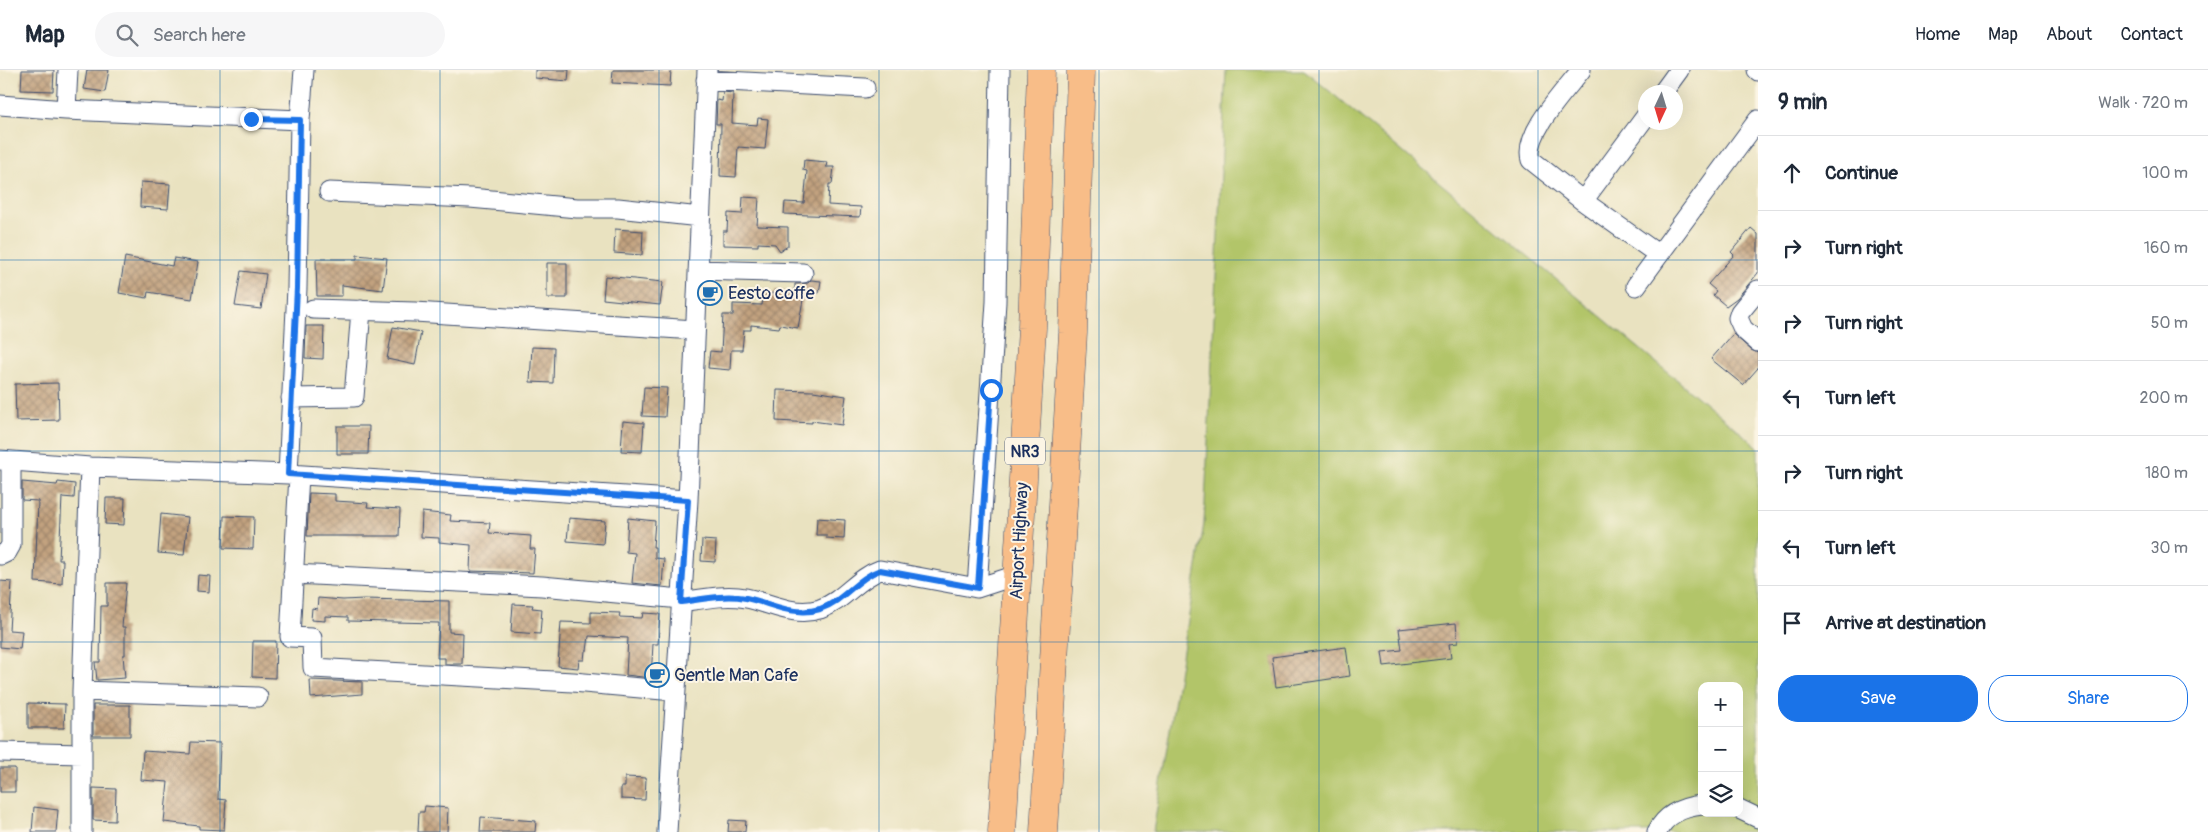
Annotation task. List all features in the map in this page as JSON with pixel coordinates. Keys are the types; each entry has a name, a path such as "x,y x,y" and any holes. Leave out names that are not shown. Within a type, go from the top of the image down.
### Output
{"highway":[{"name":"Airport Highway","path":"1002,832 1032,328 1041,70"},
{"name":"NR3","path":"1044,832 1074,333 1081,70"}],"street":[{"path":"66,110 68,70"},
{"path":"304,70 300,120 297,288 292,398 294,475 290,637 312,638 313,668 573,682 674,691"},
{"path":"978,588 996,302 1000,70"},
{"path":"1581,70 1535,133 1529,146 1529,154 1536,165 1659,255"},
{"path":"1667,85 1679,70"},
{"path":"667,832 674,691 688,500 706,75 865,88"},
{"path":"0,105 66,110 300,120"},
{"path":"1636,286 1758,120"},
{"path":"1583,201 1638,127"},
{"path":"329,192 470,198 577,208 618,208 700,217"},
{"path":"698,270 803,273"},
{"path":"1758,290 1740,312 1738,318 1743,329 1758,342"},
{"path":"313,309 415,312 695,330"},
{"path":"292,398 354,397 361,310"},
{"path":"1,555 7,552 11,545 6,461 90,467 294,475 688,500"},
{"path":"82,832 82,691 90,467"},
{"path":"293,574 542,586 681,600 732,596 746,598 785,610 803,611 819,609 840,600 869,574 880,570 978,588 1017,575"},
{"path":"82,691 258,697"},
{"path":"0,752 82,754"},
{"path":"1657,832 1664,820 1672,813 1698,806"},
{"path":"1743,811 1758,818"}],"green space":[{"path":"1226,70 1304,70 1758,447 1758,832 1153,832 1204,524"}],"building":[{"path":"22,70 54,70 53,91 21,90"},
{"path":"87,70 109,70 105,92 84,89"},
{"path":"535,70 569,70 568,81 535,78"},
{"path":"613,70 671,70 670,86 612,83"},
{"path":"723,92 733,93 732,123 757,125 758,118 768,119 765,149 738,147 736,177 720,176 721,124 716,124 717,100 722,101"},
{"path":"804,160 827,162 826,167 834,167 832,184 829,184 828,205 861,207 860,217 784,214 785,202 804,203 807,171 803,170"},
{"path":"141,182 170,184 168,209 140,207"},
{"path":"743,197 759,198 757,226 788,227 788,246 780,251 775,244 758,243 758,246 723,245 723,231 727,231 728,213 742,214"},
{"path":"1751,228 1758,234 1758,273 1737,298 1726,306 1713,295 1716,291 1708,284 1734,255 1731,252"},
{"path":"615,229 643,231 642,255 614,253"},
{"path":"357,255 387,258 383,290 342,285 342,296 317,296 316,259 357,259"},
{"path":"125,257 172,266 174,258 198,262 192,299 148,292 147,298 119,293"},
{"path":"547,263 567,263 567,298 547,298"},
{"path":"241,271 266,274 261,309 235,306"},
{"path":"605,276 663,282 660,305 603,299"},
{"path":"811,280 821,281 819,293 804,294 798,328 780,325 779,328 751,325 751,330 744,330 742,350 731,350 730,370 708,368 710,351 721,352 723,315 733,315 733,304 762,305 764,292 775,294 775,290 795,293 795,284 808,283"},
{"path":"306,326 324,326 323,359 305,358"},
{"path":"393,327 421,332 415,365 387,359"},
{"path":"1733,334 1751,350 1758,353 1758,368 1743,385 1711,359"},
{"path":"532,347 554,348 553,383 530,382"},
{"path":"58,383 59,420 16,421 15,384"},
{"path":"644,387 667,388 665,417 642,416"},
{"path":"777,390 813,391 846,396 842,425 812,421 812,423 776,421"},
{"path":"623,421 644,423 642,452 621,451"},
{"path":"337,426 369,426 368,454 337,454"},
{"path":"22,482 57,485 58,482 75,484 74,498 62,497 59,560 63,560 62,584 35,582 38,501 22,500"},
{"path":"309,493 335,494 335,501 368,503 367,507 400,509 399,536 307,536"},
{"path":"106,498 125,498 124,525 105,524"},
{"path":"422,512 451,515 450,521 490,523 489,533 531,536 530,549 535,549 533,573 470,571 471,545 439,542 439,538 421,537"},
{"path":"161,514 188,517 184,555 158,553"},
{"path":"224,516 254,517 253,549 223,548"},
{"path":"569,518 605,521 603,544 567,541"},
{"path":"628,518 655,521 653,547 655,547 655,558 664,559 662,586 632,583 635,553 626,552"},
{"path":"817,518 845,520 844,539 826,538 826,535 816,535"},
{"path":"702,540 716,541 715,562 701,561"},
{"path":"198,575 210,576 209,592 197,591"},
{"path":"0,581 12,582 9,630 22,631 20,649 0,647"},
{"path":"107,583 126,583 122,627 125,627 125,655 123,655 125,678 97,680 95,662 100,662 101,606 107,606"},
{"path":"318,598 449,601 449,632 463,633 462,664 445,664 445,658 437,658 439,623 348,621 348,617 325,616 325,621 311,620 312,608 317,609"},
{"path":"513,604 533,605 532,608 542,609 540,634 511,632"},
{"path":"591,612 620,613 619,617 642,618 643,613 660,614 658,644 653,644 651,678 626,675 628,638 589,636 584,660 579,660 578,668 558,666 561,622 591,623"},
{"path":"1456,623 1458,643 1449,644 1451,658 1384,666 1382,652 1402,650 1399,629"},
{"path":"253,641 276,641 275,678 252,677"},
{"path":"1346,647 1350,676 1276,687 1272,657"},
{"path":"310,680 362,682 362,694 311,698"},
{"path":"28,703 65,704 64,728 28,728"},
{"path":"93,705 130,705 130,736 93,736"},
{"path":"191,742 220,743 218,799 226,800 224,830 199,829 199,826 164,822 168,782 141,780 143,751 190,754"},
{"path":"0,768 15,768 15,792 0,792"},
{"path":"625,777 646,778 645,800 621,799 621,787 625,787"},
{"path":"93,788 116,789 115,821 93,820"},
{"path":"425,806 448,808 447,832 418,832 419,812 424,812"},
{"path":"34,807 58,810 56,832 32,832"},
{"path":"481,817 536,821 535,832 480,832"},
{"path":"729,820 746,821 745,832 728,832"}],"place":[{"name":"Eesto coffe","path":"710,293"},
{"name":"Gentle Man Cafe","path":"657,675"}],"route":[{"path":"251,119 300,120 297,288 288,474 688,500 681,602 732,596 746,598 785,610 803,611 819,609 840,600 869,574 880,570 890,570 978,588 991,390"}]}
